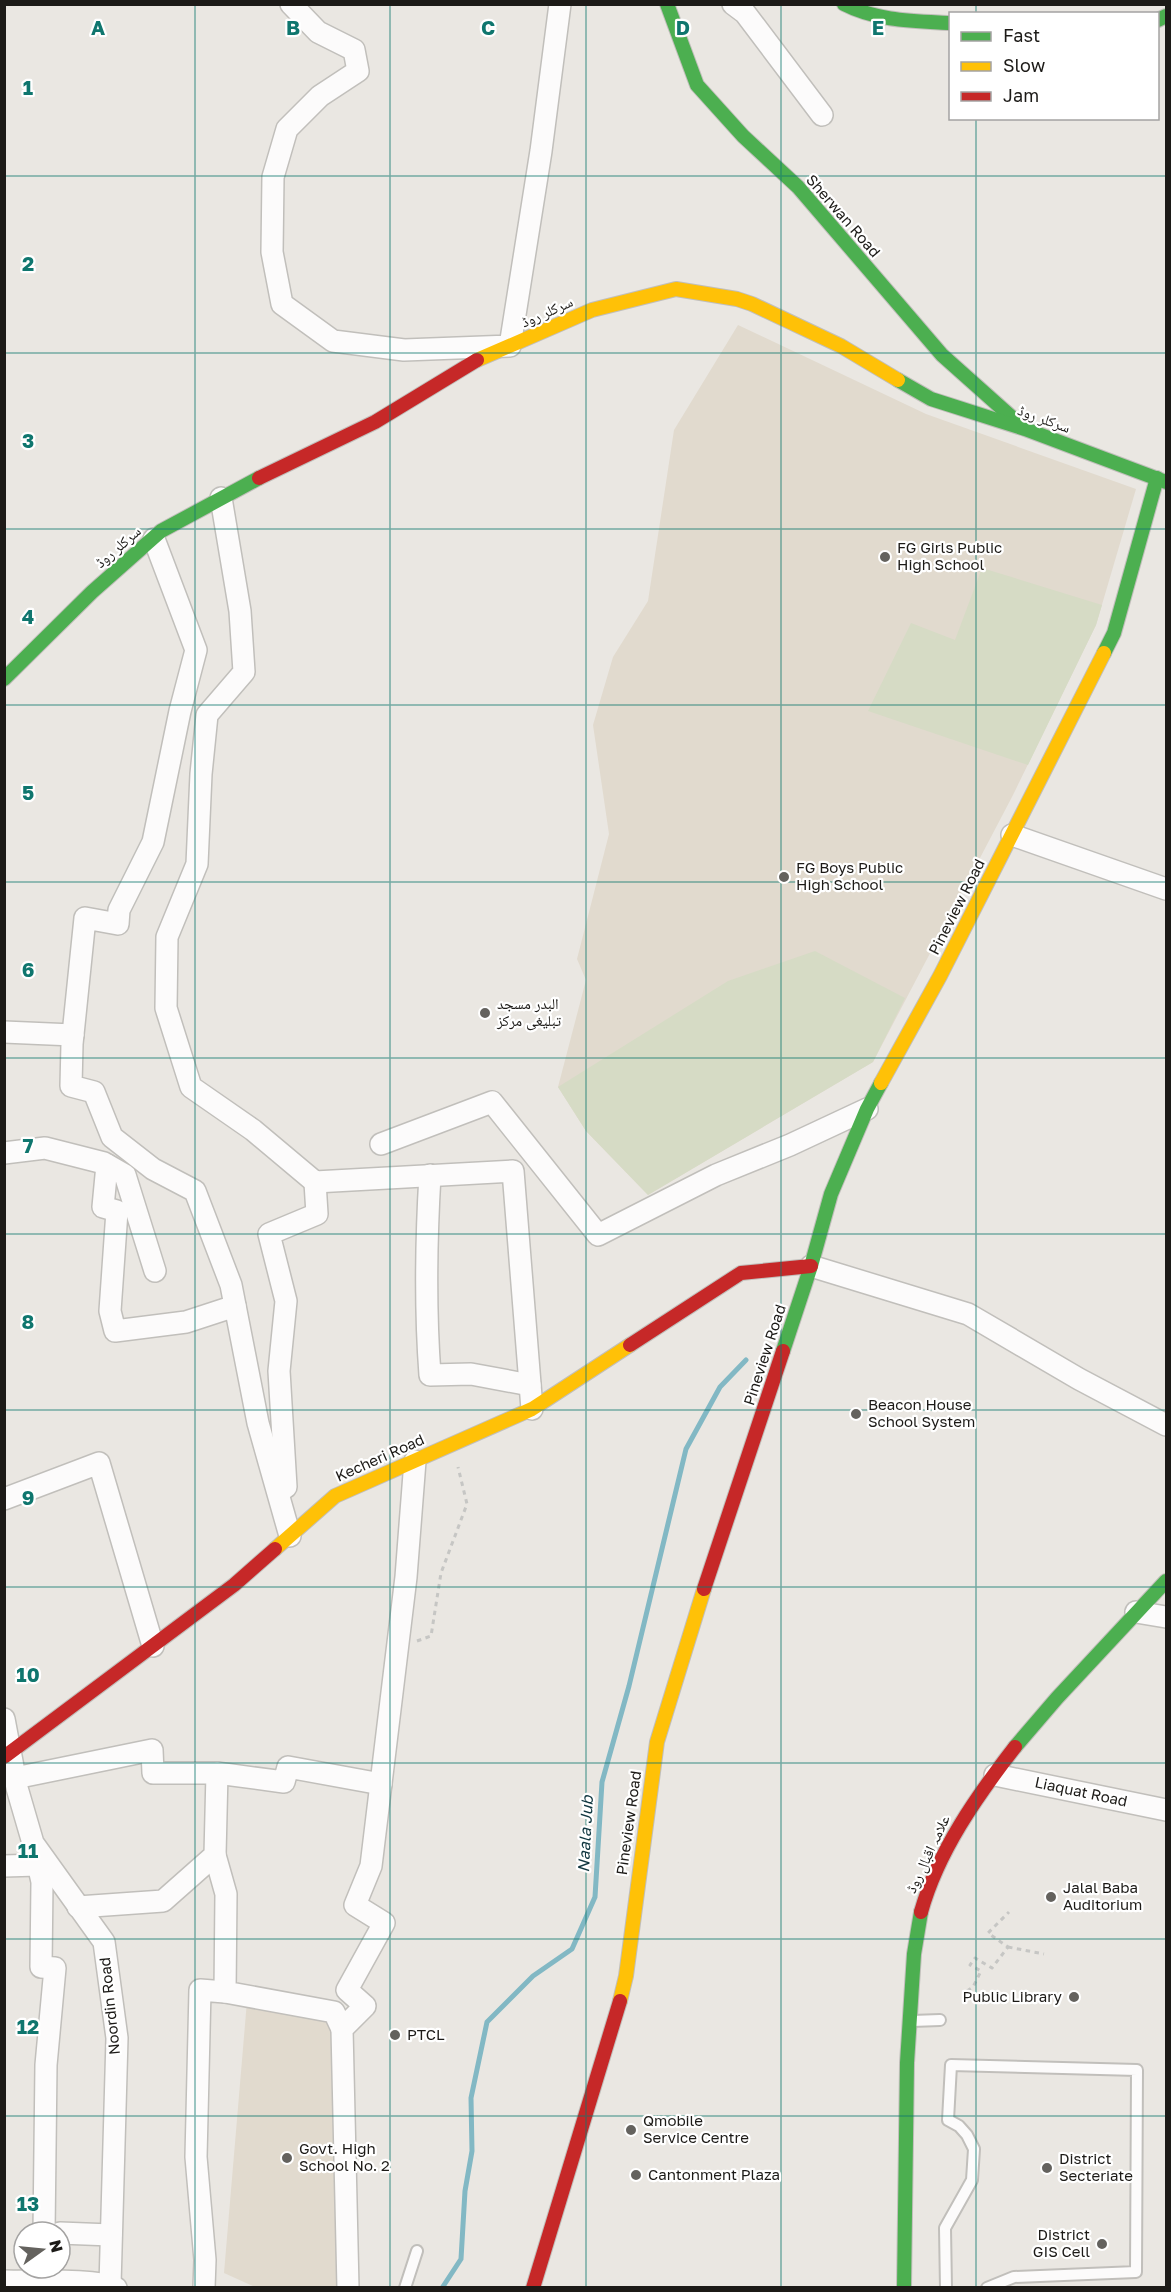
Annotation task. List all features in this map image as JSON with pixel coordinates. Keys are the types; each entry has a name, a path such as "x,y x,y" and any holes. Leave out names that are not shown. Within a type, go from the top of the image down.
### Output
{"street":[{"path":"291,4 318,32 354,50 358,71 320,96 287,129 273,177 272,252 282,303 333,340 404,350 510,346 541,151 560,4"},
{"name":"Sherwan Road","path":"667,4 697,85 744,136 798,187 942,355 1025,429"},
{"path":"733,4 745,13 822,116"},
{"path":"844,4 859,13 891,19 949,23"},
{"name":"سرکلر روڈ","path":"4,679 92,592 162,531 221,498 375,422 476,362 592,310 676,289 737,299 752,304 841,346 931,399 1025,429 1162,480"},
{"name":"Pineview Road","path":"533,2288 626,1976 657,1742 696,1613 811,1266 831,1194 867,1109 940,976 1114,633 1162,480"},
{"path":"221,498 240,611 244,672 207,715 201,774 197,864 167,937 166,1008 191,1087 253,1130 315,1182 513,1171 532,1409"},
{"path":"153,539 196,650 180,711 153,842 119,910 118,924 85,918 73,1035 71,1086 94,1092 112,1137 153,1169 195,1191 231,1286 258,1423 290,1536"},
{"path":"1012,835 1167,889"},
{"path":"4,1032 73,1035"},
{"path":"381,1144 492,1102 598,1235 716,1175 867,1109"},
{"path":"4,1153 45,1148 107,1165 125,1175 155,1271"},
{"path":"107,1165 103,1207 117,1211 110,1311 115,1331 186,1322 235,1306"},
{"path":"430,1175 426,1246 426,1329 430,1375 471,1374 530,1385"},
{"path":"290,1536 279,1371 286,1301 269,1234 317,1214 315,1182"},
{"path":"811,1266 968,1314 1079,1379 1167,1425"},
{"name":"Kecheri Road","path":"7,1754 234,1585 335,1496 532,1409 741,1273 811,1266"},
{"path":"342,2029 366,2006 347,1989 384,1923 355,1905 370,1866 406,1577 415,1461"},
{"path":"4,1499 99,1463 153,1646"},
{"name":"علامہ اقبال روڈ","path":"904,2288 909,2021 917,1932 924,1900 936,1869 964,1814 1032,1726 1167,1581"},
{"path":"1136,1612 1167,1617"},
{"name":"Noordin Road","path":"4,1719 7,1754 33,1843 104,1942 117,2038 111,2235 113,2286"},
{"path":"15,1778 152,1750 153,1773 217,1773 284,1782 288,1767 381,1784"},
{"path":"217,1773 215,1855 226,1893 225,1992"},
{"name":"Liaquat Road","path":"995,1775 1167,1810"},
{"path":"33,1843 42,1882 41,1967 55,1968 46,2065 44,2220"},
{"path":"78,1907 163,1901 215,1855"},
{"path":"4,1866 38,1865"},
{"path":"204,2288 205,2260 196,2157 200,1990 225,1992 334,2012 342,2029 348,2288"},
{"path":"72,2233 111,2235"},
{"path":"4,2281 113,2286"}],"lane":[{"path":"909,2021 940,2020"},
{"path":"946,2288 945,2228 972,2180 975,2149 959,2126 948,2120 951,2065 1137,2070 1136,2272 1014,2277 987,2288"},
{"path":"405,2288 417,2251"}],"path":[{"path":"397,1649 431,1636 441,1573 467,1504 452,1444"},
{"path":"1009,1912 988,1932 1008,1947 1044,1954"},
{"path":"967,1991 974,1987 981,1971 970,1965 975,1958 992,1968 1008,1947"}],"shaded area":[{"path":"738,325 926,414 1136,489 1096,625 1013,795 873,1062 648,1195 586,1131 558,1087 586,980 577,959 609,834 593,725 613,657 648,601 674,430"},
{"name":"Govt. High School No. 2","path":"247,2001 333,2016 345,2287 255,2287 224,2273"}],"green space":[{"path":"982,568 1102,605 1096,625 1028,765 868,711 911,623 955,640"},
{"path":"815,951 905,998 873,1062 648,1195 586,1131 558,1087 728,981"}],"waterway":[{"name":"Naala Jub","path":"442,2288 461,2259 465,2191 472,2151 471,2098 487,2022 533,1976 572,1949 595,1897 602,1782 629,1686 686,1449 720,1387 746,1360"}],"traffic: fast":[{"path":"667,4 697,85 743,136 798,187 942,355 1016,421"},
{"path":"844,4 882,17 949,23"},
{"path":"1159,20 1166,16"},
{"path":"898,380 931,399 1025,429 1166,482"},
{"path":"4,679 92,592 161,531 259,478"},
{"path":"1104,653 1114,633 1157,478"},
{"path":"783,1351 811,1266 831,1194 867,1109 881,1083"},
{"path":"1015,1747 1057,1698 1166,1581"},
{"path":"904,2288 907,2063 914,1954 921,1912"}],"traffic: slow":[{"path":"477,360 592,310 676,289 737,299 752,304 841,346 898,380"},
{"path":"881,1083 940,976 1104,653"},
{"path":"275,1549 335,1496 532,1409 630,1345"},
{"path":"620,2001 626,1976 657,1742 704,1589"}],"traffic: jam":[{"path":"259,478 375,422 477,360"},
{"path":"630,1345 741,1273 811,1266"},
{"path":"704,1589 783,1351"},
{"path":"4,1757 234,1585 275,1549"},
{"path":"921,1912 928,1889 948,1846 973,1805 1015,1747"},
{"path":"533,2288 620,2001"}],"place":[{"name":"FG Girls Public High School","path":"885,557"},
{"name":"FG Boys Public High School","path":"784,877"},
{"name":"البدر مسجد تبلیغی مرکز","path":"485,1013"},
{"name":"Beacon House School System","path":"856,1414"},
{"name":"Jalal Baba Auditorium","path":"1051,1897"},
{"name":"Public Library","path":"1074,1997"},
{"name":"PTCL","path":"395,2035"},
{"name":"Qmobile Service Centre","path":"631,2130"},
{"name":"Govt. High School No. 2","path":"287,2158"},
{"name":"District Secteriate","path":"1047,2168"},
{"name":"Cantonment Plaza","path":"636,2175"},
{"name":"District GIS Cell","path":"1102,2244"}]}
